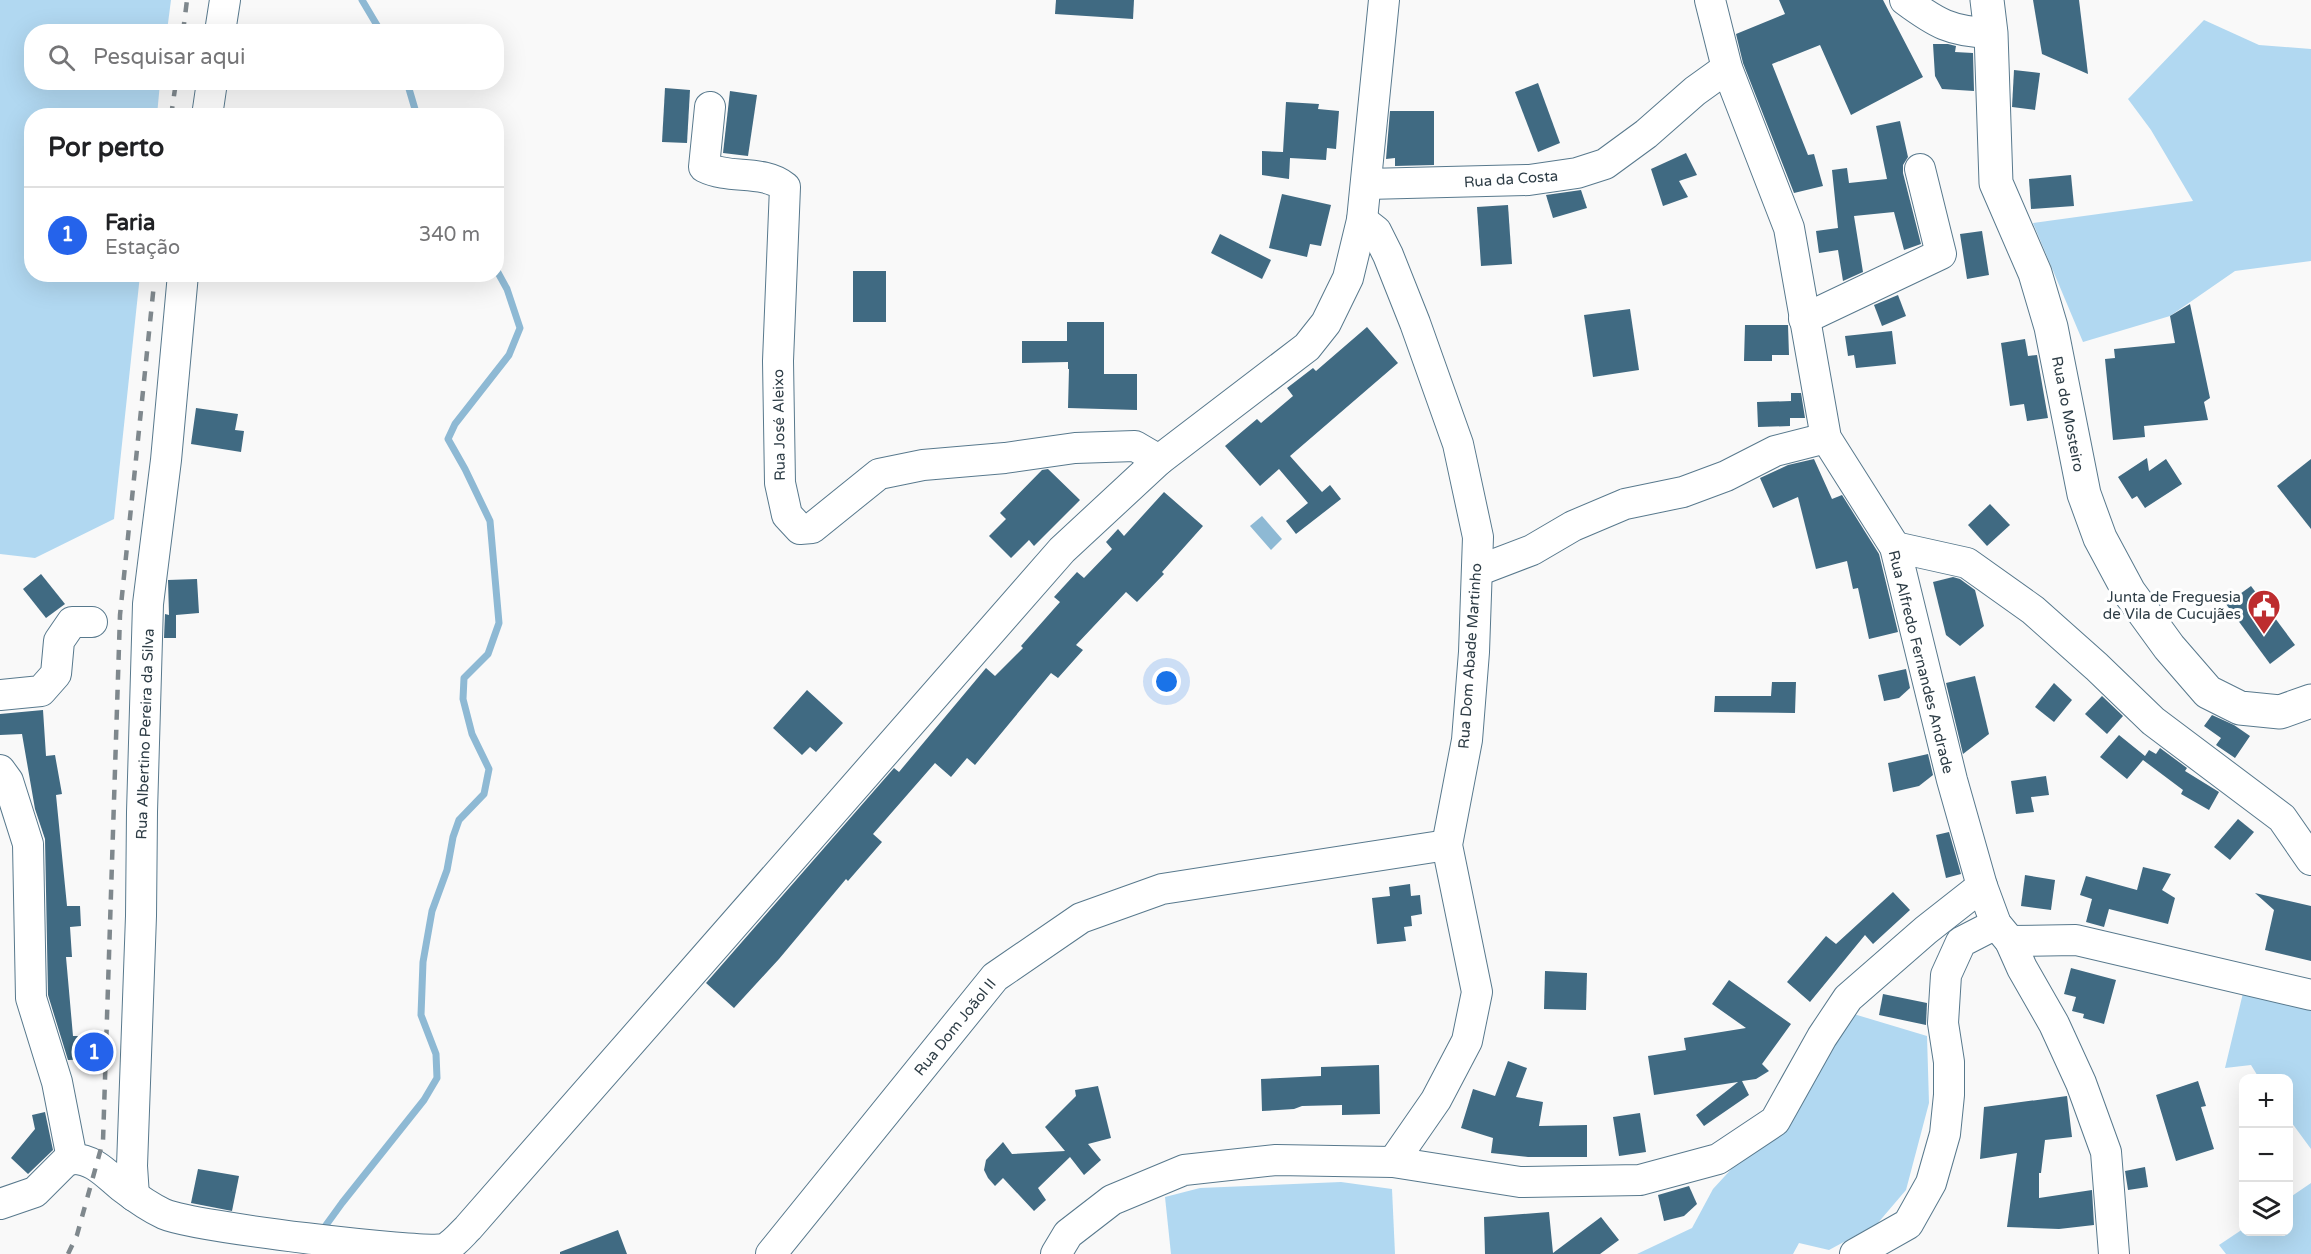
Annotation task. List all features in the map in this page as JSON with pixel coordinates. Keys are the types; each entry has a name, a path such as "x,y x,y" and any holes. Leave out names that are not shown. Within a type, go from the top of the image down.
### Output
{"main road":[{"name":"Rua do Mosteiro","path":"1987,0 1996,183 2035,273 2051,327 2084,494 2100,538 2129,592 2169,646 2208,692 2240,708 2280,712 2311,701"}],"street":[{"path":"221,24 225,0"},
{"path":"0,1204 35,1192 72,1159 80,1158 97,1167 134,1196 160,1212 187,1221 354,1246 425,1253 448,1252 1062,550 1159,460 1307,346 1326,323 1348,278 1362,220 1384,0"},
{"name":"Rua Alfredo Fernandes Andrade","path":"1710,0 1727,68 1789,228 1826,438 1839,462 1895,547 1952,780 1982,886 2003,932 2081,1083 2106,1152 2114,1254"},
{"path":"1905,0 1932,20 1965,32 1990,33"},
{"name":"Rua da Costa","path":"1367,184 1529,180 1577,173 1605,164 1727,68"},
{"path":"208,108 211,90"},
{"name":"Rua José Aleixo","path":"710,107 704,167 715,173 775,179 785,187 778,361 780,483 787,515 800,529 812,528 879,474 923,465 1005,458 1075,448 1135,446 1159,460"},
{"path":"1804,319 1941,254 1920,169"},
{"name":"Rua Dom Abade Martinho","path":"1362,220 1376,231 1415,323 1458,444 1478,537 1474,652 1467,740 1447,845 1477,992 1467,1041 1436,1100 1393,1162"},
{"name":"Rua Albertino Pereira da Silva","path":"134,1196 133,1134 141,916 148,604 166,460 182,282"},
{"path":"1477,571 1532,550 1573,526 1625,504 1683,492 1726,476 1775,451 1826,438"},
{"path":"1895,547 1967,563 2032,610 2097,667 2153,721 2282,818 2311,860"},
{"path":"0,694 41,692 56,674 59,641 72,622 92,622"},
{"path":"0,770 8,781 28,844 31,998 57,1082 72,1159"},
{"name":"Rua Dom Joãol II","path":"771,1254 995,977 1081,918 1162,889 1447,845"},
{"path":"1056,1254 1068,1234 1112,1200 1184,1170 1276,1160 1393,1162 1520,1182 1604,1181 1640,1180 1718,1159 1775,1121 1822,1037 1848,998 1926,930 1982,886"},
{"path":"1855,1254 1908,1224 1931,1183 1945,1134 1948,1095 1949,1062 1943,1023 1946,975 1960,942 2003,932 2076,940 2311,995"}],"shaded area":[{"path":"0,0 171,0 168,24 24,24 24,90 159,90 158,108 24,108 24,282 139,282 114,519 35,558 0,554"},
{"path":"2204,20 2259,45 2311,49 2311,261 2235,271 2170,316 2083,342 2033,223 2193,201 2151,130 2128,99"},
{"path":"1262,516 1282,539 1271,550 1250,526"},
{"path":"2243,993 2311,1010 2311,1149 2293,1124 2293,1074 2257,1074 2251,1065 2225,1068"},
{"path":"1847,1012 1927,1036 1929,1103 1906,1190 1877,1224 1829,1250 1799,1243 1793,1254 1637,1254 1692,1228 1713,1189 1736,1164"},
{"path":"1341,1182 1392,1189 1395,1254 1171,1254 1165,1197 1200,1188"},
{"path":"2311,1183 2311,1254 2226,1254 2219,1245 2239,1232 2239,1236 2293,1236 2293,1195"}],"building":[{"path":"1056,0 1134,0 1133,19 1055,14"},
{"path":"1779,0 1883,0 1923,77 1851,115 1820,45 1772,64 1808,155 1814,154 1823,186 1794,193 1743,63 1736,34 1785,14"},
{"path":"2033,0 2079,0 2088,74 2042,54"},
{"path":"1933,44 1948,44 1956,46 1955,52 1973,53 1974,91 1942,89 1935,76"},
{"path":"2014,70 2040,73 2035,110 2012,107"},
{"path":"1538,83 1560,143 1538,152 1515,92"},
{"path":"665,88 690,90 687,143 662,142"},
{"path":"730,91 757,95 748,156 723,153"},
{"path":"1286,102 1319,104 1318,109 1339,111 1336,149 1327,148 1326,160 1290,158 1289,179 1262,175 1262,151 1283,152"},
{"path":"1390,111 1434,111 1434,165 1395,166 1395,158 1386,159"},
{"path":"1900,121 1908,157 1903,165 1903,173 1921,244 1904,250 1894,212 1854,216 1863,272 1843,281 1838,250 1819,253 1816,231 1838,228 1832,170 1847,168 1849,183 1887,179 1876,126"},
{"path":"1686,153 1697,175 1679,181 1688,197 1663,206 1651,169"},
{"path":"2071,175 2074,206 2031,209 2029,179"},
{"path":"1581,190 1587,208 1553,218 1546,195"},
{"path":"1282,194 1331,205 1321,246 1310,244 1307,257 1269,248"},
{"path":"1508,205 1512,264 1481,266 1477,207"},
{"path":"1982,231 1989,275 1967,279 1960,234"},
{"path":"1220,234 1271,260 1262,279 1211,253"},
{"path":"853,271 886,271 886,322 853,322"},
{"path":"1898,295 1906,316 1882,326 1874,305"},
{"path":"2190,304 2210,398 2204,402 2208,420 2144,426 2145,437 2113,440 2105,359 2115,358 2114,349 2175,343 2170,316"},
{"path":"1630,309 1639,370 1593,377 1584,315"},
{"path":"1067,322 1104,322 1104,374 1137,374 1137,410 1068,408 1068,362 1022,363 1022,341 1067,341"},
{"path":"1745,325 1788,325 1789,355 1772,355 1772,361 1744,361"},
{"path":"1367,327 1398,363 1290,456 1322,492 1330,485 1341,499 1296,534 1286,521 1308,503 1279,469 1260,486 1225,446 1257,419 1261,423 1293,396 1287,388 1313,368 1316,371"},
{"path":"1892,331 1896,364 1856,368 1854,355 1848,356 1845,336"},
{"path":"2025,339 2028,356 2037,355 2048,418 2027,421 2024,404 2010,406 2001,343"},
{"path":"1791,393 1801,393 1805,418 1790,418 1790,426 1758,427 1757,402 1791,401"},
{"path":"196,408 238,414 235,430 244,431 241,452 191,444"},
{"path":"2147,458 2149,471 2166,459 2182,484 2145,508 2137,496 2132,499 2118,477"},
{"path":"1814,459 1832,499 1842,495 1879,554 1898,632 1869,639 1858,588 1853,589 1847,561 1816,569 1798,497 1773,508 1760,478 1788,465"},
{"path":"2311,459 2311,529 2277,486"},
{"path":"1048,469 1080,500 1034,546 1029,540 1011,558 989,536 1006,519 1000,513 1042,470"},
{"path":"1164,492 1203,526 1162,572 1164,574 1137,602 1126,592 1076,645 1083,650 1058,678 1051,673 975,765 967,758 951,777 935,763 873,834 882,842 848,881 846,879 779,959 734,1008 706,983 894,768 899,772 986,668 995,676 1023,648 1021,646 1060,602 1054,597 1077,572 1084,578 1112,549 1106,542 1118,529 1124,536"},
{"path":"1990,504 2010,525 1987,546 1968,525"},
{"path":"41,574 65,604 46,618 23,589"},
{"path":"1953,577 1960,579 1975,590 1984,626 1960,646 1946,635 1933,582"},
{"path":"197,579 199,613 176,615 176,638 164,638 165,614 169,615 168,580"},
{"path":"2251,586 2295,645 2270,664 2226,604"},
{"path":"1906,669 1910,688 1899,698 1884,701 1878,675"},
{"path":"1975,676 1989,734 1963,754 1946,683"},
{"path":"1772,682 1796,682 1795,713 1714,712 1715,696 1771,696"},
{"path":"2054,683 2072,700 2054,722 2035,707"},
{"path":"807,690 843,723 816,752 810,747 802,755 773,728"},
{"path":"2102,696 2123,716 2107,734 2085,714"},
{"path":"43,710 46,756 55,755 62,794 56,795 67,906 80,906 81,926 70,927 72,957 66,957 73,1036 99,1036 98,1059 68,1060 48,995 45,839 35,809 22,734 0,735 0,714"},
{"path":"2212,715 2234,725 2250,736 2235,758 2216,745 2221,738 2204,726"},
{"path":"2119,735 2145,756 2149,750 2156,754 2160,748 2187,768 2185,771 2219,792 2209,810 2181,794 2183,790 2143,760 2127,779 2100,757"},
{"path":"1928,754 1933,775 1919,786 1893,792 1888,763"},
{"path":"2046,776 2049,795 2031,797 2034,812 2016,814 2011,781"},
{"path":"2238,819 2254,832 2230,860 2214,847"},
{"path":"1949,832 1961,874 1946,878 1936,835"},
{"path":"2143,867 2171,874 2162,890 2175,898 2168,924 2109,909 2104,927 2086,922 2092,899 2080,895 2086,876 2137,890"},
{"path":"2025,875 2055,880 2051,910 2021,906"},
{"path":"1410,884 1411,896 1420,895 1422,914 1411,916 1412,926 1404,927 1406,941 1377,944 1372,898 1390,896 1389,887"},
{"path":"1893,892 1910,910 1873,944 1865,935 1810,1002 1787,982 1826,936 1836,944"},
{"path":"2255,893 2311,906 2311,961 2265,950 2274,910"},
{"path":"2071,968 2116,980 2104,1024 2083,1018 2084,1014 2072,1011 2076,997 2064,994"},
{"path":"1545,971 1587,973 1586,1010 1544,1009"},
{"path":"1729,980 1791,1024 1762,1064 1769,1071 1756,1079 1742,1081 1749,1095 1704,1126 1696,1115 1738,1082 1654,1095 1648,1056 1686,1050 1684,1038 1746,1028 1712,1004"},
{"path":"1883,994 1927,1003 1926,1025 1879,1015"},
{"path":"1508,1061 1527,1068 1516,1097 1543,1102 1539,1126 1587,1125 1587,1157 1528,1157 1491,1153 1493,1138 1461,1128 1473,1089 1495,1096"},
{"path":"1379,1065 1380,1114 1342,1115 1342,1105 1302,1106 1294,1109 1262,1111 1261,1079 1321,1076 1321,1067"},
{"path":"2198,1081 2206,1106 2201,1107 2214,1149 2176,1161 2156,1095"},
{"path":"1098,1086 1111,1138 1088,1144 1101,1160 1084,1175 1070,1157 1038,1188 1046,1200 1034,1211 1003,1178 995,1186 984,1170 986,1160 1003,1142 1012,1154 1065,1151 1045,1127 1076,1096 1075,1090"},
{"path":"2067,1096 2072,1137 2045,1140 2041,1173 2039,1173 2039,1198 2092,1190 2094,1225 2059,1229 2007,1227 2017,1153 1980,1159 1984,1107"},
{"path":"45,1112 53,1150 28,1174 11,1158 35,1129 32,1115"},
{"path":"1640,1113 1646,1152 1619,1156 1613,1117"},
{"path":"2145,1167 2148,1187 2128,1190 2125,1171"},
{"path":"198,1169 239,1176 232,1211 191,1203"},
{"path":"1689,1186 1697,1204 1684,1216 1664,1221 1658,1195"},
{"path":"1549,1212 1553,1253 1601,1217 1619,1240 1600,1254 1485,1254 1484,1217"},
{"path":"618,1230 627,1254 560,1254 560,1252"}],"waterway":[{"path":"362,0 376,24"},
{"path":"409,90 415,108"},
{"path":"321,1232 424,1100 437,1078 436,1054 421,1015 423,962 432,911 447,870 453,837 459,820 484,794 489,769 472,734 463,699 464,678 488,654 499,623 490,521 448,439 455,424 509,355 520,328 503,282"}],"railway":[{"path":"184,24 187,0"},
{"path":"172,108 175,90"},
{"path":"68,1254 77,1235 103,1141 120,615 154,282"}],"place":[{"name":"Junta de Freguesia de Vila de Cucujães","path":"2264,635"},
{"name":"Faria","path":"94,1052"}]}
